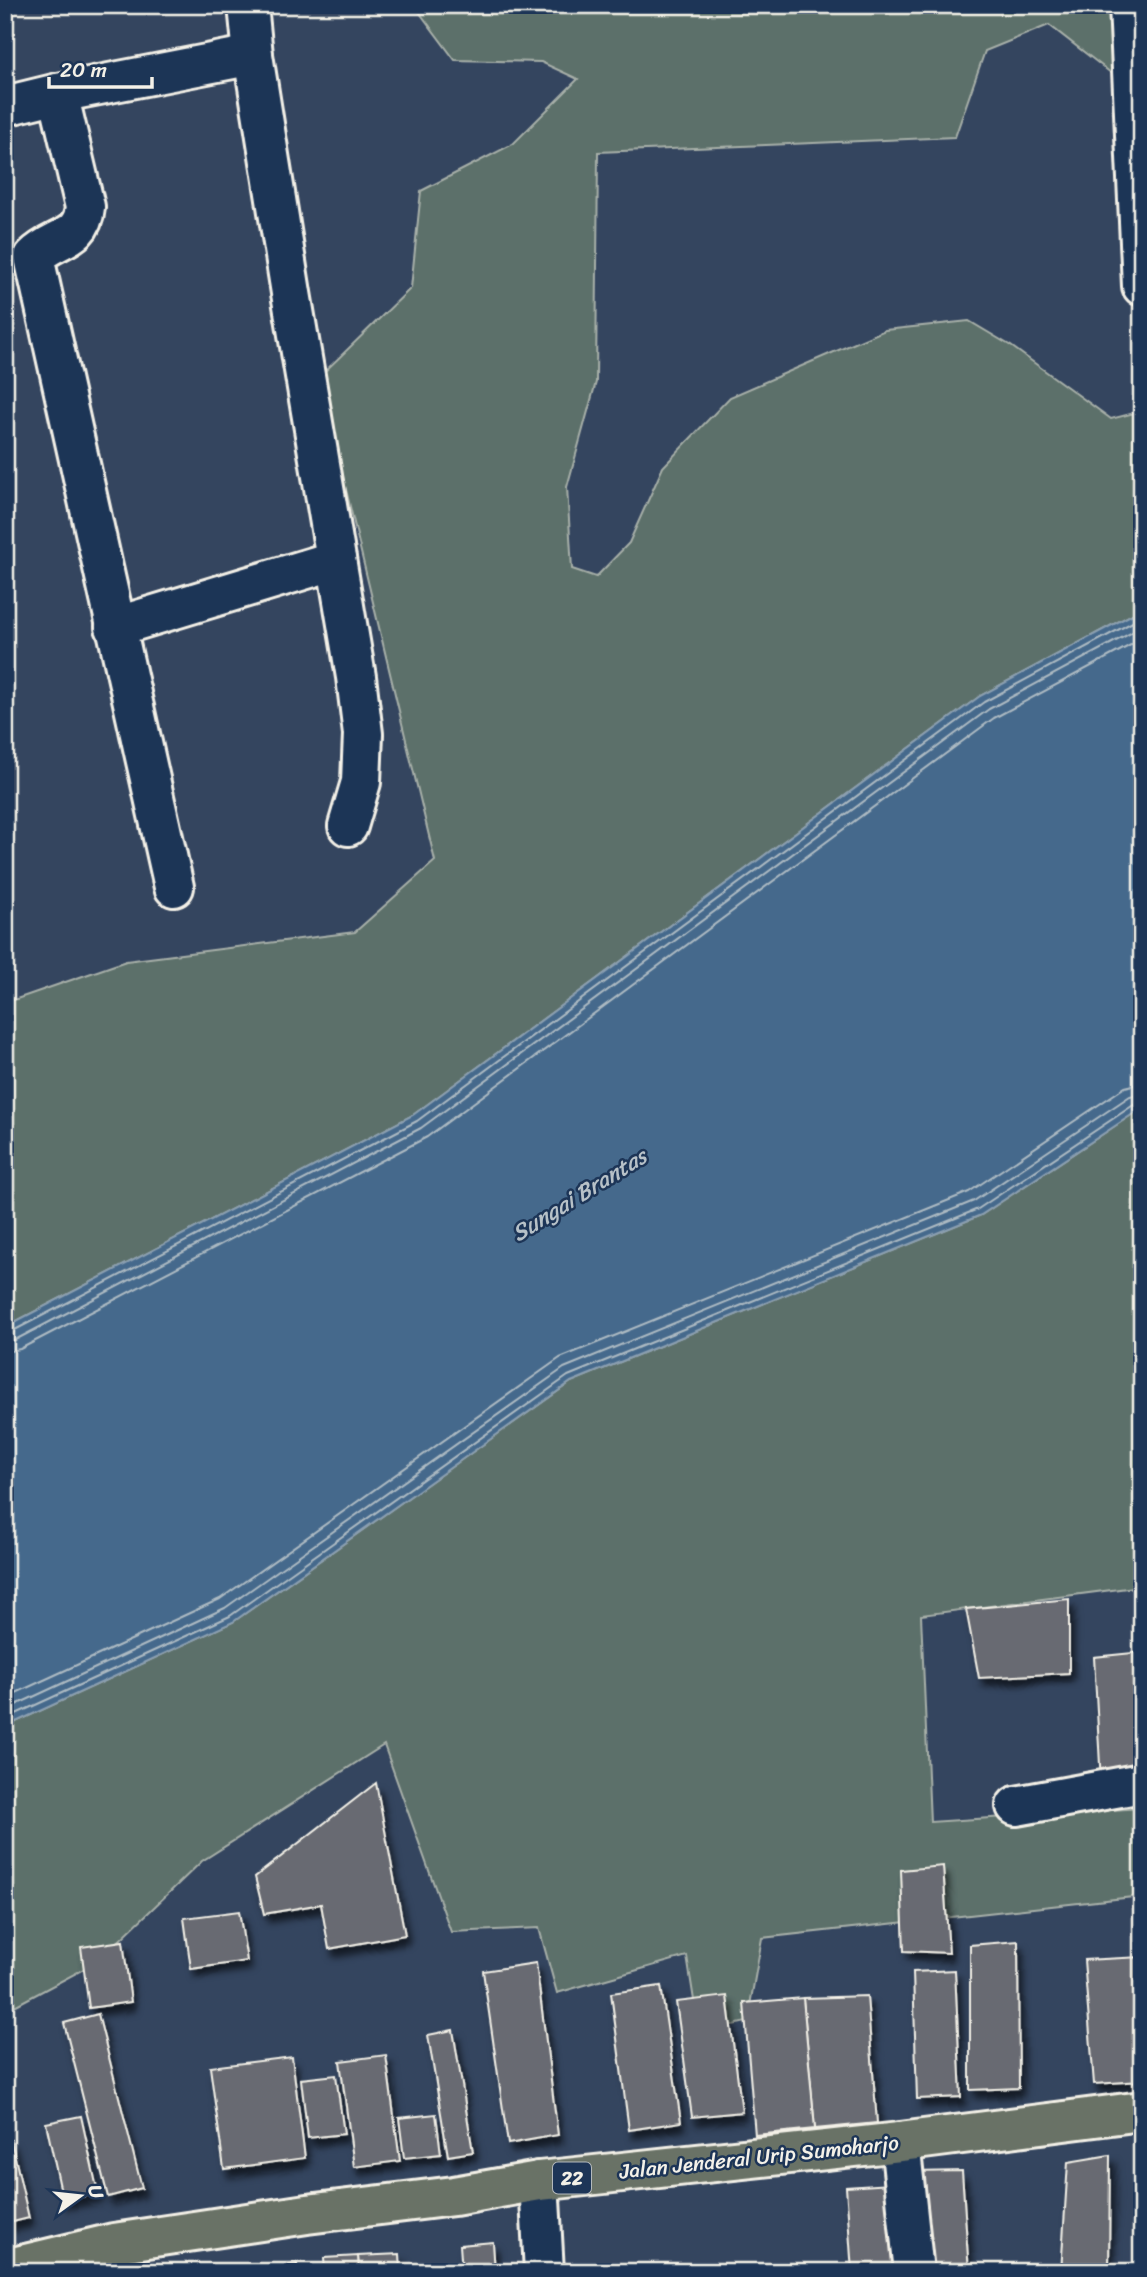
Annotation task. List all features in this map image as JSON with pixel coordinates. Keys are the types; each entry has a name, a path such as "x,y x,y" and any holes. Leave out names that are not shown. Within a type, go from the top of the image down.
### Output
{"highway":[{"name":"Jalan Jenderal Urip Sumoharjo","path":"5,2269 114,2243 307,2214 454,2196 538,2181 900,2142 1142,2111"}],"street":[{"path":"248,5 253,55 290,293 356,677 363,734 361,782 348,826"},
{"path":"1129,5 1141,280"},
{"path":"5,106 253,55"},
{"path":"58,93 85,207 84,222 76,231 43,248 34,257 174,887"},
{"path":"115,626 336,560"},
{"path":"1016,1806 1142,1783"},
{"path":"900,2142 914,2272"},
{"path":"538,2181 544,2272"}],"green space":[{"path":"414,5 1142,5 1129,87 1049,25 985,51 955,137 598,152 596,382 567,487 572,569 596,577 629,543 663,467 730,397 885,330 969,321 1011,346 1111,419 1142,411 1142,609 980,696 413,1115 5,1327 5,1003 126,961 355,932 435,861 319,377 411,288 421,191 513,144 578,79 541,62 455,60"},
{"path":"1142,1108 1142,1586 921,1615 930,1822 1142,1808 1142,1896 762,1938 747,2022 699,2032 687,1956 557,1993 539,1928 451,1932 384,1745 202,1861 97,1962 5,2011 5,1727 233,1622 571,1382 981,1215"}],"water":[{"name":"Sungai Brantas","path":"1142,609 1142,1108 981,1215 571,1382 233,1622 5,1727 5,1327 413,1115 980,696"}],"building":[{"path":"1069,1599 1069,1673 979,1678 966,1609"},
{"path":"1142,1652 1142,1780 1101,1783 1094,1657"},
{"path":"376,1783 405,1935 329,1949 321,1904 264,1914 255,1877"},
{"path":"943,1866 949,1953 904,1951 901,1870"},
{"path":"239,1911 247,1961 191,1969 184,1918"},
{"path":"123,1941 131,2002 89,2008 81,1947"},
{"path":"1018,1941 1019,2088 970,2090 970,1945"},
{"path":"1142,1957 1142,2081 1094,2084 1084,1960"},
{"path":"536,1963 558,2135 508,2144 483,1971"},
{"path":"955,1970 961,2097 917,2099 913,1972"},
{"path":"661,1986 681,2122 629,2130 611,1993"},
{"path":"727,1996 742,2112 692,2117 676,2002"},
{"path":"867,1996 877,2123 815,2129 803,1998"},
{"path":"803,1998 815,2129 755,2135 744,2003"},
{"path":"98,2014 142,2188 108,2197 64,2023"},
{"path":"453,2030 473,2152 448,2156 428,2035"},
{"path":"386,2055 400,2161 354,2167 340,2061"},
{"path":"292,2057 305,2158 224,2169 210,2067"},
{"path":"336,2075 344,2134 308,2138 301,2079"},
{"path":"436,2114 441,2154 404,2158 399,2118"},
{"path":"81,2116 98,2193 63,2201 46,2123"},
{"path":"11,2140 29,2218 5,2224 5,2141"},
{"path":"1110,2155 1109,2272 1061,2272 1068,2162"},
{"path":"962,2171 969,2272 919,2272 914,2172"},
{"path":"891,2184 898,2272 852,2272 846,2187"},
{"path":"493,2242 495,2272 462,2272 460,2245"},
{"path":"400,2254 401,2272 359,2272 358,2256"},
{"path":"358,2256 359,2272 325,2272 324,2258"},
{"path":"297,2264 298,2272 246,2272 246,2271"}]}
